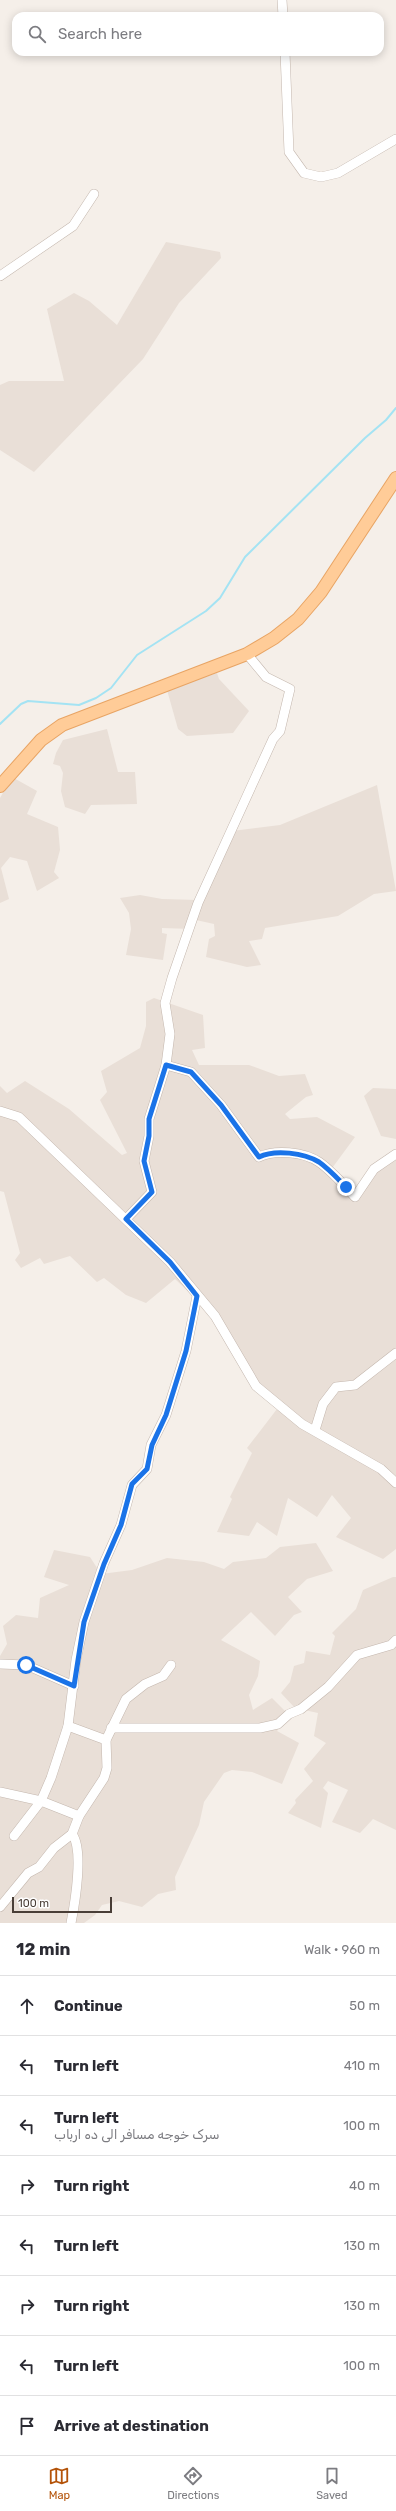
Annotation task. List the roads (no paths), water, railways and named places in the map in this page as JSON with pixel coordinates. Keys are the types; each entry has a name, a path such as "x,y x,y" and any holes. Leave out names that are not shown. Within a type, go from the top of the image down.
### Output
{"main road":[{"path":"1,782 41,740 62,725 247,654 286,629 310,605 396,478"}],"street":[{"path":"282,0 283,12"},
{"path":"285,56 289,152 304,173 321,177 338,173 396,139"},
{"path":"0,276 73,226 94,194"},
{"path":"126,1219 152,1192 144,1161 149,1136 149,1119 166,1065 170,1034 165,1003 172,978 198,903 273,739 280,731 290,689 266,677 247,654"},
{"path":"166,1065 191,1072 221,1105 259,1157 266,1153 285,1152 318,1162 355,1196 374,1169 396,1154"},
{"path":"0,1111 19,1116 170,1262 215,1316 256,1386 280,1407 381,1470 396,1483"},
{"path":"14,1836 42,1801 68,1726 84,1622 104,1564 121,1525 132,1484 147,1469 152,1445 166,1415 186,1351 197,1296"},
{"path":"315,1430 323,1404 336,1387 355,1384 396,1353"},
{"path":"111,1728 260,1728 278,1724 288,1714 301,1709 328,1687 357,1655 391,1645 396,1640"},
{"path":"0,1664 26,1665 74,1686"},
{"path":"0,1907 28,1873 39,1866 54,1848 72,1834 79,1816 106,1773 106,1740 126,1699 144,1684 163,1676 171,1665"},
{"path":"68,1726 92,1733 106,1740"},
{"path":"0,1792 42,1801 79,1816"},
{"path":"71,1923 76,1887 77,1840 72,1834"}],"waterway":[{"path":"0,724 21,704 28,701 79,705 96,698 111,688 137,655 206,611 220,598 245,557 365,438 386,420 396,408"}]}
